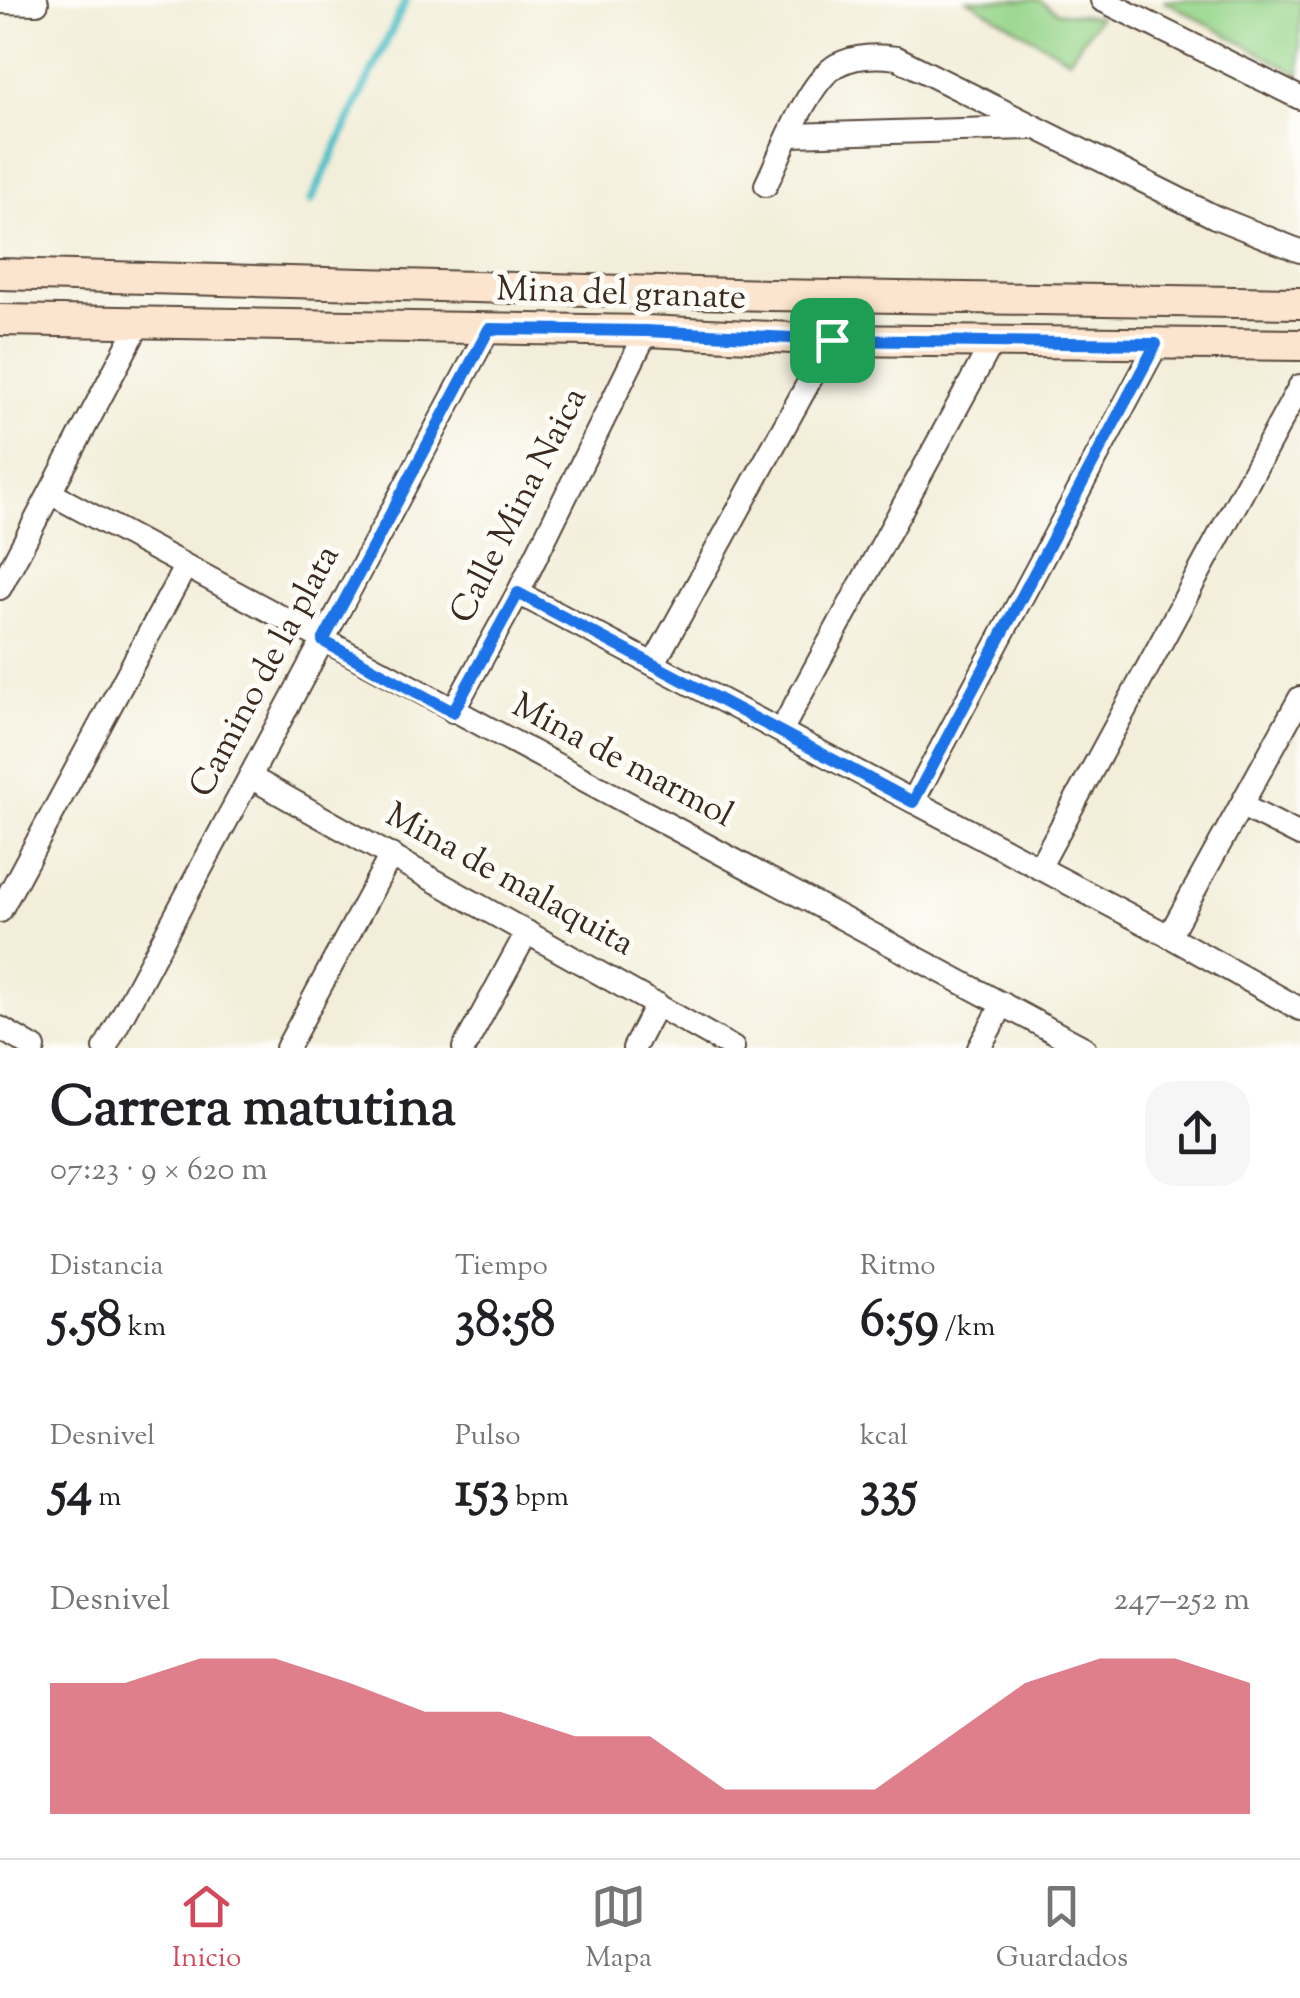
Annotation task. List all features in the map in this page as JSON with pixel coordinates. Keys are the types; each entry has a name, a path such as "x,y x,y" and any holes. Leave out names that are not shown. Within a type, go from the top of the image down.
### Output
{"street":[{"path":"1102,0 1300,98"},
{"path":"0,2 37,2"},
{"path":"766,185 812,92 834,66 872,54 897,58 1215,216 1300,250"},
{"path":"791,135 1038,128"},
{"path":"0,274 769,295 1300,303"},
{"name":"Mina del granate","path":"0,320 646,331 832,340 1300,345"},
{"path":"0,588 141,320"},
{"name":"Camino de la plata","path":"104,1048 489,329"},
{"name":"Calle Mina Naica","path":"453,712 518,593 646,331"},
{"path":"654,663 832,340"},
{"path":"781,731 993,342"},
{"path":"913,802 1156,344"},
{"path":"1039,868 1300,386"},
{"name":"Mina de marmol","path":"52,494 1084,1048"},
{"path":"0,911 185,567"},
{"path":"518,593 1300,1009"},
{"path":"1168,936 1300,698"},
{"name":"Mina de malaquita","path":"250,777 733,1048"},
{"path":"1242,806 1300,835"},
{"path":"287,1048 391,855"},
{"path":"464,1048 527,932"},
{"path":"634,1048 657,1004"},
{"path":"980,1048 1002,1004"},
{"path":"0,1028 34,1048"}],"green space":[{"path":"968,0 1039,0 1057,12 1099,17 1069,59"},
{"path":"1163,0 1300,0 1300,75"}],"waterway":[{"path":"311,201 406,0"}],"route":[{"path":"489,329 646,331 832,340 1156,344 913,802 518,593 453,712 323,641 489,329"}]}
